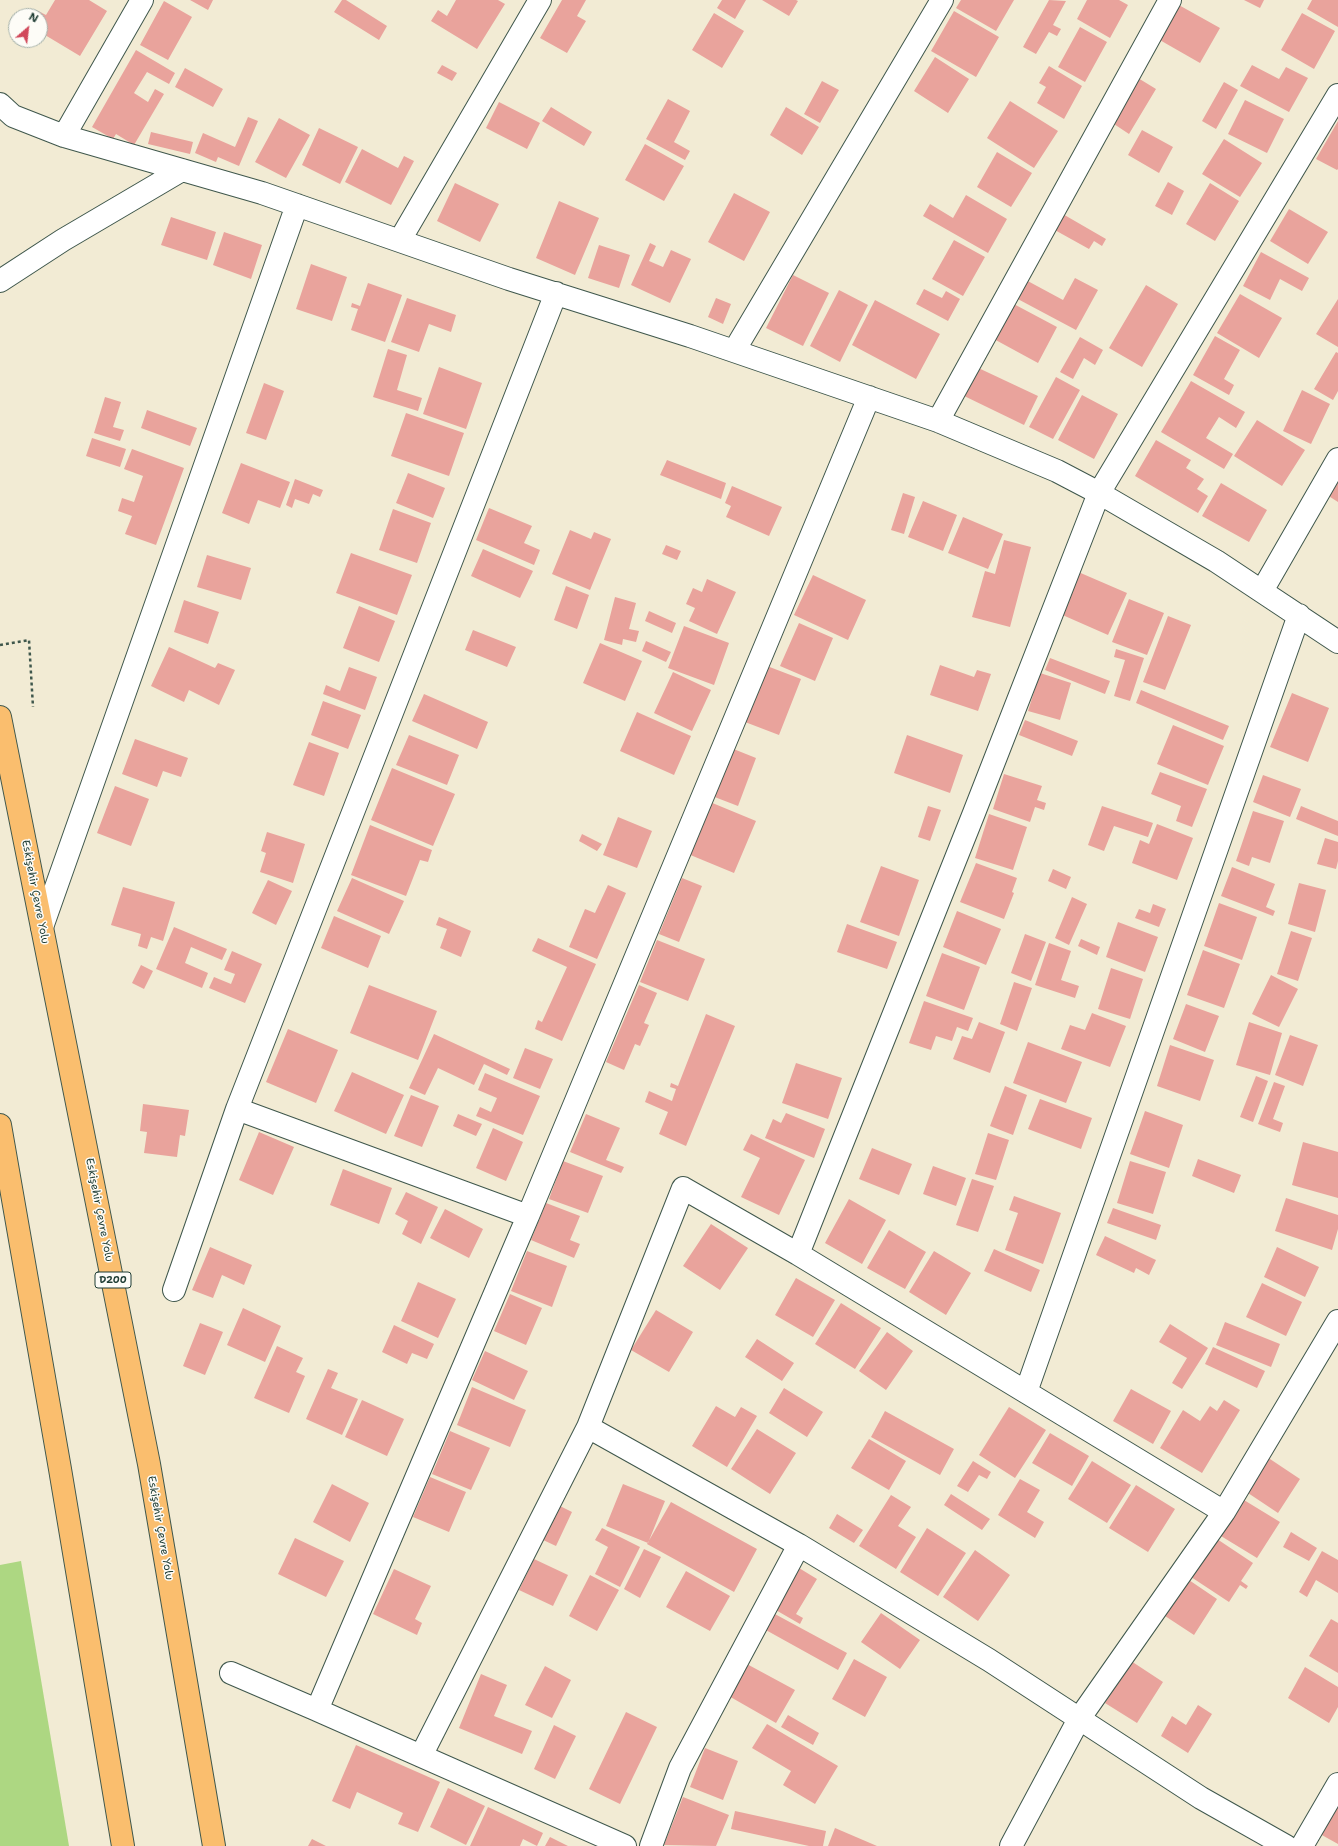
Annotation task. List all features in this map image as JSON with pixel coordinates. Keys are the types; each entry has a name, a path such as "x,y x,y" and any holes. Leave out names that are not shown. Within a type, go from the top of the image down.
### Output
{"highway":[{"name":"Eskişehir Çevre Yolu","path":"0,717 149,1464 214,1846"},
{"path":"0,1125 62,1476 123,1846"}],"street":[{"path":"64,136 142,0"},
{"path":"400,240 540,0"},
{"path":"734,351 942,0"},
{"path":"938,421 1170,0"},
{"path":"798,1254 971,820 1099,493 1338,95"},
{"path":"0,104 13,116 64,136 297,205 938,421 1057,471 1099,493 1216,561 1262,590 1338,642"},
{"path":"0,281 63,240 182,170"},
{"path":"42,927 297,205"},
{"path":"174,1290 237,1109 556,293"},
{"path":"317,1710 528,1216 869,397"},
{"path":"1262,590 1338,459"},
{"path":"1026,1392 1299,615"},
{"path":"237,1109 528,1216"},
{"path":"421,1756 588,1427 683,1188 798,1254 1224,1512"},
{"path":"1011,1846 1079,1718 1224,1512 1338,1321"},
{"path":"588,1427 799,1545 989,1660 1201,1798 1286,1846"},
{"path":"651,1846 680,1768 799,1545"},
{"path":"231,1673 625,1846"},
{"path":"1302,1846 1338,1784"}],"path":[{"path":"0,645 29,640 33,707"}],"green space":[{"path":"21,1561 69,1846 0,1846 0,1565"}],"building":[{"path":"55,0 89,0 107,11 80,56 48,37 48,12"},
{"path":"190,0 213,0 208,10"},
{"path":"342,0 346,0 387,26 379,40 334,12"},
{"path":"456,0 498,0 505,4 477,49 431,21 438,10 447,16"},
{"path":"562,0 586,0 577,16 586,21 567,53 540,38"},
{"path":"722,0 746,0 735,19 717,8"},
{"path":"762,0 796,0 798,1 789,16"},
{"path":"961,0 1014,0 996,31 956,8"},
{"path":"1049,0 1066,1 1053,25 1061,29 1057,36 1049,32 1036,54 1023,47"},
{"path":"1087,0 1119,0 1128,5 1110,38 1077,19"},
{"path":"1244,0 1264,0 1260,8"},
{"path":"1312,0 1338,0 1338,27 1307,9"},
{"path":"164,1 192,17 168,60 140,45"},
{"path":"1177,4 1220,28 1200,63 1158,39"},
{"path":"954,11 999,37 976,77 931,51"},
{"path":"714,13 744,31 722,68 692,50"},
{"path":"1302,13 1335,31 1314,69 1281,50"},
{"path":"1080,27 1107,42 1085,82 1058,67"},
{"path":"136,50 175,73 169,84 147,72 134,93 148,102 155,89 164,94 134,145 116,134 113,139 92,127"},
{"path":"935,57 969,79 948,113 914,91"},
{"path":"442,65 457,73 452,81 437,73"},
{"path":"1252,65 1279,79 1286,67 1308,78 1289,112 1240,86"},
{"path":"1049,66 1082,86 1064,119 1037,103 1046,87 1039,83"},
{"path":"185,68 223,89 213,107 175,87"},
{"path":"1138,78 1156,89 1129,134 1111,122"},
{"path":"822,81 839,90 820,123 804,114"},
{"path":"1224,82 1238,90 1216,129 1202,121"},
{"path":"668,99 690,111 674,142 690,151 685,160 646,139"},
{"path":"1245,100 1284,119 1267,153 1228,134"},
{"path":"1010,101 1058,131 1034,168 987,138"},
{"path":"499,102 540,123 527,149 486,128"},
{"path":"551,107 592,132 584,146 542,121"},
{"path":"786,107 819,127 802,155 770,135"},
{"path":"248,117 258,121 239,166 218,157 216,162 195,153 203,133 235,147"},
{"path":"279,118 310,135 286,178 255,162"},
{"path":"1338,121 1338,169 1337,170 1316,159"},
{"path":"319,128 358,147 340,184 302,165"},
{"path":"1142,130 1173,147 1159,173 1128,155"},
{"path":"151,132 193,142 190,154 148,144"},
{"path":"1224,139 1262,163 1240,197 1202,174"},
{"path":"645,144 684,166 664,201 625,180"},
{"path":"362,149 398,168 404,156 414,161 391,205 345,182"},
{"path":"997,152 1032,173 1011,207 977,187"},
{"path":"1168,182 1184,191 1172,215 1155,206"},
{"path":"455,183 499,204 480,242 437,221"},
{"path":"1210,183 1239,201 1215,241 1186,224"},
{"path":"734,193 770,212 744,261 708,242"},
{"path":"966,195 1007,219 988,253 923,216 930,204 953,218"},
{"path":"559,201 599,218 575,275 536,258"},
{"path":"1289,209 1328,232 1308,264 1270,241"},
{"path":"1061,213 1106,239 1102,246 1094,241 1089,249 1053,229"},
{"path":"171,217 216,232 207,260 161,245"},
{"path":"224,232 262,245 251,279 213,265"},
{"path":"954,240 985,257 963,296 932,279"},
{"path":"650,243 656,246 649,261 663,267 671,250 691,259 670,303 631,285"},
{"path":"599,245 630,255 619,288 588,278"},
{"path":"1261,252 1309,278 1302,291 1280,279 1270,300 1243,286"},
{"path":"311,264 347,277 332,321 296,309"},
{"path":"793,275 829,293 803,346 766,328"},
{"path":"1075,278 1098,290 1076,330 1014,297 1024,279 1063,300"},
{"path":"368,283 402,295 385,342 351,330 358,309 351,307 352,303 360,306"},
{"path":"1146,285 1178,304 1142,367 1109,348"},
{"path":"924,289 942,298 946,291 960,299 948,321 916,304"},
{"path":"839,290 868,305 840,362 810,346"},
{"path":"1240,294 1282,318 1259,358 1217,333"},
{"path":"407,298 456,315 451,332 429,324 419,352 391,342"},
{"path":"716,298 731,304 723,324 708,317"},
{"path":"1338,299 1338,347 1316,334"},
{"path":"875,300 940,334 916,379 852,345"},
{"path":"1010,302 1057,327 1038,363 992,338"},
{"path":"1215,336 1240,350 1224,379 1234,385 1229,395 1193,375"},
{"path":"1080,337 1103,350 1095,365 1084,358 1073,379 1060,372"},
{"path":"388,349 407,355 397,390 422,398 418,411 373,397"},
{"path":"1336,352 1338,353 1338,391 1333,400 1314,389"},
{"path":"972,365 1038,396 1024,425 958,393"},
{"path":"439,367 482,383 466,429 423,414"},
{"path":"1056,377 1080,390 1053,439 1029,427"},
{"path":"1191,381 1245,412 1236,428 1219,417 1206,438 1233,454 1224,469 1161,432"},
{"path":"264,383 284,391 266,440 246,433"},
{"path":"1302,390 1330,404 1311,444 1283,431"},
{"path":"1082,395 1118,414 1094,459 1058,440"},
{"path":"105,397 121,402 113,427 124,430 120,441 94,433"},
{"path":"147,410 197,428 190,446 141,428"},
{"path":"406,413 464,433 449,476 391,456"},
{"path":"1257,420 1305,450 1282,486 1234,456"},
{"path":"92,438 126,449 120,467 86,456"},
{"path":"1156,440 1191,460 1186,468 1204,479 1197,489 1208,496 1198,513 1135,476"},
{"path":"132,449 184,468 156,545 125,534 132,516 118,511 122,498 134,502 143,476 124,469"},
{"path":"667,460 726,483 721,499 660,475"},
{"path":"241,463 290,482 280,508 258,500 249,524 222,513"},
{"path":"408,473 445,488 433,518 396,503"},
{"path":"1338,476 1338,502 1327,495"},
{"path":"295,479 323,490 320,497 313,494 309,504 295,499 292,508 286,505"},
{"path":"1221,483 1267,510 1249,542 1202,516"},
{"path":"732,486 782,507 769,536 726,517 731,506 725,503"},
{"path":"903,493 915,497 904,534 891,530"},
{"path":"923,501 957,515 943,551 908,537"},
{"path":"489,508 532,526 524,543 540,550 534,565 476,540"},
{"path":"393,509 431,523 417,563 379,550"},
{"path":"963,517 1003,534 988,569 948,553"},
{"path":"570,530 591,539 594,532 611,539 590,590 552,574"},
{"path":"1004,540 1031,547 1010,627 972,617 985,571 995,574"},
{"path":"666,545 681,551 677,560 662,554"},
{"path":"483,549 533,571 520,598 471,576"},
{"path":"351,553 412,575 397,615 336,593"},
{"path":"207,555 251,568 241,600 197,587"},
{"path":"1076,571 1127,593 1108,635 1058,613"},
{"path":"813,575 866,600 848,640 794,615"},
{"path":"707,579 736,592 717,634 689,621 695,608 686,604 693,588 702,592"},
{"path":"566,586 589,595 577,629 554,620"},
{"path":"615,597 636,603 629,629 639,631 636,642 623,639 622,645 604,640"},
{"path":"1129,599 1164,613 1147,655 1112,642"},
{"path":"184,600 219,612 208,644 174,632"},
{"path":"359,606 395,621 379,662 343,648"},
{"path":"649,611 676,623 672,633 645,621"},
{"path":"1168,616 1191,625 1165,690 1143,682"},
{"path":"799,623 833,638 815,681 780,666"},
{"path":"684,626 729,643 714,685 668,668"},
{"path":"473,630 516,647 507,667 465,650"},
{"path":"646,641 671,652 666,662 642,651"},
{"path":"600,643 642,661 625,701 583,683"},
{"path":"169,647 215,668 218,663 235,670 219,705 189,690 184,702 151,686"},
{"path":"1116,649 1144,658 1130,701 1114,696 1125,660 1114,657"},
{"path":"1050,658 1110,681 1105,694 1045,670"},
{"path":"940,665 974,677 977,670 991,674 978,711 930,695"},
{"path":"767,666 801,679 779,735 745,722"},
{"path":"349,667 377,677 365,710 323,694 326,685 340,691"},
{"path":"673,672 711,690 692,731 654,713"},
{"path":"1040,673 1071,683 1060,720 1028,711"},
{"path":"1141,690 1229,726 1223,740 1136,703"},
{"path":"1292,693 1329,708 1308,762 1270,747"},
{"path":"424,694 488,722 477,749 412,721"},
{"path":"323,701 361,715 348,749 311,735"},
{"path":"637,712 691,736 674,775 620,751"},
{"path":"1025,720 1078,741 1072,756 1019,735"},
{"path":"1173,725 1224,746 1208,785 1157,764"},
{"path":"409,735 459,755 447,785 396,765"},
{"path":"907,735 963,755 950,793 894,773"},
{"path":"135,739 188,758 181,777 163,771 157,787 122,774"},
{"path":"309,742 339,753 324,796 293,785"},
{"path":"731,748 756,758 738,806 712,796"},
{"path":"392,768 455,794 433,846 371,820"},
{"path":"1160,772 1207,789 1192,827 1176,821 1181,806 1151,794"},
{"path":"1004,774 1042,786 1037,800 1046,803 1044,810 1035,807 1030,822 993,809"},
{"path":"1263,775 1301,789 1290,817 1253,802"},
{"path":"115,786 149,799 131,846 97,833"},
{"path":"710,802 756,821 734,873 688,854"},
{"path":"928,806 941,810 930,841 918,837"},
{"path":"1102,806 1153,823 1148,837 1114,826 1104,851 1088,845"},
{"path":"1301,806 1338,821 1338,836 1296,819"},
{"path":"1253,811 1284,821 1270,863 1252,857 1249,866 1236,861"},
{"path":"989,814 1027,827 1013,870 975,858"},
{"path":"618,817 652,831 637,868 603,855"},
{"path":"1157,824 1193,838 1177,880 1132,863 1140,840 1149,844"},
{"path":"370,825 432,850 428,862 420,860 406,896 351,875"},
{"path":"267,832 305,844 293,883 260,872 266,853 261,851"},
{"path":"582,834 602,844 597,851 579,841"},
{"path":"1325,838 1338,842 1338,861 1336,869 1317,864"},
{"path":"976,863 1017,878 1012,892 1014,893 1004,919 960,902"},
{"path":"881,866 919,880 899,936 860,922"},
{"path":"1232,867 1275,884 1266,907 1275,911 1273,916 1221,896"},
{"path":"1053,869 1071,877 1066,889 1048,881"},
{"path":"352,878 404,901 389,934 337,911"},
{"path":"682,878 702,886 679,942 659,934"},
{"path":"268,880 292,891 276,925 252,913"},
{"path":"1299,883 1326,890 1315,932 1288,924"},
{"path":"608,885 626,893 597,959 569,947 585,909 595,913"},
{"path":"123,887 175,902 163,941 151,937 147,949 138,946 141,934 111,925"},
{"path":"1072,897 1087,904 1069,945 1055,938"},
{"path":"1219,903 1257,917 1242,960 1204,946"},
{"path":"1153,904 1166,909 1159,927 1135,918 1139,909 1150,913"},
{"path":"957,911 1001,929 986,965 943,947"},
{"path":"334,916 381,936 368,968 321,948"},
{"path":"439,917 471,931 461,957 440,948 447,929 436,925"},
{"path":"1118,922 1158,937 1145,972 1106,957"},
{"path":"847,924 897,942 887,969 837,952"},
{"path":"174,927 227,949 222,960 191,947 185,963 208,973 202,988 156,969"},
{"path":"1291,931 1312,938 1298,981 1277,974"},
{"path":"1025,934 1046,942 1031,981 1011,973"},
{"path":"538,938 596,964 562,1041 535,1029 538,1020 542,1022 567,967 532,951"},
{"path":"1081,939 1100,947 1097,955 1078,946"},
{"path":"657,940 705,959 688,1001 640,982"},
{"path":"1049,943 1071,951 1061,980 1079,986 1075,998 1035,985"},
{"path":"1203,950 1240,964 1224,1008 1187,995"},
{"path":"232,951 262,964 245,1003 209,988 214,977 231,984 235,974 224,970"},
{"path":"942,953 980,967 964,1010 926,996"},
{"path":"141,965 153,971 144,989 132,983"},
{"path":"1111,968 1143,979 1130,1019 1098,1009"},
{"path":"1271,975 1298,989 1279,1027 1252,1014"},
{"path":"1014,982 1032,988 1017,1031 1000,1024"},
{"path":"369,985 437,1011 418,1060 350,1033"},
{"path":"639,985 657,993 644,1023 649,1025 640,1046 635,1044 624,1070 606,1062"},
{"path":"924,1001 973,1018 968,1031 957,1027 952,1041 936,1036 931,1050 909,1043"},
{"path":"1186,1004 1219,1016 1205,1052 1173,1039"},
{"path":"1092,1013 1126,1026 1110,1067 1061,1049 1070,1025 1085,1030"},
{"path":"706,1014 735,1026 686,1146 659,1134 668,1112 645,1102 649,1091 672,1101 676,1089 670,1087 671,1083 678,1086"},
{"path":"979,1022 1005,1032 990,1073 953,1059 962,1036 972,1039"},
{"path":"1249,1022 1282,1033 1270,1075 1236,1065"},
{"path":"288,1029 338,1050 316,1103 266,1082"},
{"path":"434,1034 510,1069 507,1075 484,1064 474,1085 438,1068 425,1095 409,1088"},
{"path":"1290,1035 1318,1045 1303,1086 1275,1075"},
{"path":"1028,1042 1082,1062 1066,1103 1013,1083"},
{"path":"1170,1045 1214,1060 1200,1101 1157,1086"},
{"path":"525,1048 553,1059 540,1089 513,1078"},
{"path":"796,1063 842,1078 828,1119 782,1103"},
{"path":"352,1072 404,1095 386,1134 334,1111"},
{"path":"485,1073 540,1096 523,1135 476,1116 480,1107 491,1112 497,1098 478,1090"},
{"path":"1256,1076 1268,1081 1253,1122 1240,1117"},
{"path":"1274,1082 1285,1086 1273,1119 1283,1123 1280,1132 1258,1124"},
{"path":"1005,1086 1027,1095 1013,1135 990,1126"},
{"path":"411,1095 439,1106 422,1147 394,1136"},
{"path":"1040,1099 1092,1118 1081,1149 1028,1129"},
{"path":"143,1104 189,1110 185,1136 180,1135 177,1157 144,1153 147,1132 140,1131"},
{"path":"1145,1111 1183,1125 1169,1168 1130,1154"},
{"path":"786,1113 825,1129 814,1158 765,1138 773,1119 781,1123"},
{"path":"458,1114 482,1124 476,1136 453,1126"},
{"path":"586,1114 620,1128 606,1160 624,1167 621,1173 570,1152"},
{"path":"493,1128 523,1142 506,1181 476,1168"},
{"path":"259,1132 294,1147 273,1195 239,1180"},
{"path":"988,1133 1009,1140 996,1180 975,1174"},
{"path":"751,1134 805,1160 779,1215 741,1197 760,1158 743,1150"},
{"path":"1303,1142 1338,1152 1338,1198 1292,1185"},
{"path":"872,1148 912,1164 899,1195 859,1179"},
{"path":"1198,1159 1241,1175 1234,1193 1192,1176"},
{"path":"563,1161 603,1176 588,1213 549,1199"},
{"path":"1130,1161 1166,1172 1153,1214 1117,1203"},
{"path":"933,1166 966,1178 956,1206 923,1194"},
{"path":"343,1169 392,1188 379,1224 330,1205"},
{"path":"972,1179 994,1186 978,1232 956,1225"},
{"path":"406,1192 438,1207 421,1244 402,1234 408,1221 395,1214"},
{"path":"1014,1196 1061,1213 1043,1264 1005,1250 1018,1213 1009,1210"},
{"path":"1286,1198 1338,1215 1338,1229 1332,1250 1275,1231"},
{"path":"849,1199 886,1220 862,1264 825,1243"},
{"path":"546,1203 580,1216 570,1240 580,1244 574,1258 531,1240"},
{"path":"1113,1208 1161,1225 1156,1240 1107,1223"},
{"path":"445,1209 483,1229 469,1258 430,1238"},
{"path":"711,1224 748,1248 720,1290 683,1266"},
{"path":"889,1230 926,1252 905,1289 867,1268"},
{"path":"1105,1236 1156,1260 1149,1275 1136,1268 1134,1273 1096,1255"},
{"path":"210,1247 252,1265 244,1285 222,1275 213,1298 192,1290"},
{"path":"1277,1247 1319,1267 1305,1297 1264,1277"},
{"path":"994,1249 1040,1270 1031,1292 984,1271"},
{"path":"527,1251 567,1266 552,1307 511,1291"},
{"path":"934,1251 971,1273 946,1315 909,1292"},
{"path":"796,1278 835,1300 813,1337 775,1315"},
{"path":"418,1282 456,1299 438,1338 401,1321"},
{"path":"1262,1283 1302,1302 1286,1336 1246,1317"},
{"path":"510,1294 542,1308 526,1345 494,1331"},
{"path":"841,1303 881,1328 855,1369 815,1344"},
{"path":"243,1308 281,1326 265,1362 227,1345"},
{"path":"656,1310 693,1332 669,1372 631,1350"},
{"path":"1225,1322 1280,1344 1271,1367 1216,1345"},
{"path":"200,1323 223,1332 205,1375 183,1366"},
{"path":"1170,1324 1208,1348 1182,1389 1172,1383 1187,1358 1159,1342"},
{"path":"394,1325 434,1344 427,1359 412,1353 407,1364 382,1352"},
{"path":"887,1332 913,1351 886,1390 859,1371"},
{"path":"757,1339 794,1363 782,1381 745,1357"},
{"path":"277,1346 303,1358 296,1372 305,1376 289,1413 254,1398"},
{"path":"1213,1347 1265,1371 1257,1388 1205,1364"},
{"path":"485,1351 528,1371 514,1400 472,1380"},
{"path":"328,1369 338,1373 331,1388 358,1399 342,1435 306,1419"},
{"path":"472,1387 526,1410 510,1447 457,1425"},
{"path":"784,1388 823,1412 807,1437 769,1413"},
{"path":"1131,1389 1171,1411 1153,1444 1113,1421"},
{"path":"362,1400 404,1419 387,1456 345,1437"},
{"path":"1224,1400 1240,1410 1202,1473 1160,1448 1183,1410 1200,1421 1210,1406 1217,1411"},
{"path":"716,1406 735,1417 741,1407 757,1416 727,1467 692,1446"},
{"path":"1009,1407 1046,1430 1015,1478 979,1455"},
{"path":"885,1411 954,1449 940,1475 871,1437"},
{"path":"757,1429 796,1453 770,1494 731,1469"},
{"path":"450,1431 490,1448 471,1490 432,1474"},
{"path":"1050,1433 1089,1456 1072,1486 1032,1463"},
{"path":"869,1439 906,1461 889,1490 851,1468"},
{"path":"1264,1455 1300,1479 1278,1513 1242,1489"},
{"path":"973,1461 991,1472 987,1479 979,1475 968,1492 957,1486"},
{"path":"1092,1461 1131,1485 1107,1523 1068,1499"},
{"path":"430,1477 466,1492 449,1532 413,1517"},
{"path":"1020,1479 1040,1490 1027,1512 1044,1522 1035,1538 998,1515"},
{"path":"332,1484 369,1503 350,1542 313,1522"},
{"path":"623,1484 665,1501 648,1543 606,1526"},
{"path":"1136,1485 1175,1509 1148,1552 1109,1528"},
{"path":"951,1494 990,1519 982,1530 944,1505"},
{"path":"891,1495 911,1507 898,1526 916,1537 896,1569 859,1546"},
{"path":"1239,1497 1280,1522 1257,1558 1216,1533"},
{"path":"671,1502 757,1549 734,1592 647,1544"},
{"path":"558,1505 572,1512 556,1546 541,1539"},
{"path":"837,1514 863,1530 854,1543 829,1528"},
{"path":"602,1528 640,1547 620,1587 595,1574 608,1547 595,1540"},
{"path":"927,1528 966,1553 938,1596 900,1572"},
{"path":"1291,1532 1317,1548 1309,1561 1283,1547"},
{"path":"1214,1537 1253,1563 1241,1581 1248,1586 1246,1589 1240,1585 1229,1602 1188,1575"},
{"path":"295,1538 344,1561 326,1597 278,1574"},
{"path":"644,1549 661,1557 640,1598 624,1589"},
{"path":"975,1550 1010,1575 978,1621 943,1597"},
{"path":"1322,1551 1338,1560 1338,1593 1316,1580 1307,1597 1299,1592"},
{"path":"534,1559 568,1575 553,1606 519,1590"},
{"path":"799,1568 817,1579 796,1614 803,1618 800,1624 774,1609"},
{"path":"394,1569 431,1586 415,1619 422,1623 417,1635 373,1614"},
{"path":"686,1571 730,1596 710,1631 666,1607"},
{"path":"590,1575 619,1590 597,1631 569,1616"},
{"path":"1186,1578 1217,1599 1194,1635 1162,1614"},
{"path":"773,1613 847,1653 838,1670 764,1629"},
{"path":"881,1613 920,1640 900,1669 861,1642"},
{"path":"1331,1619 1338,1623 1338,1673 1309,1656"},
{"path":"854,1659 887,1677 865,1717 832,1699"},
{"path":"1131,1661 1163,1682 1137,1723 1105,1703"},
{"path":"745,1663 795,1690 776,1723 727,1695"},
{"path":"545,1666 571,1680 552,1718 525,1705"},
{"path":"1305,1667 1338,1687 1338,1707 1329,1723 1288,1698"},
{"path":"481,1674 507,1685 494,1716 532,1731 522,1754 459,1728"},
{"path":"1198,1705 1212,1714 1188,1753 1161,1736 1172,1716 1186,1725"},
{"path":"626,1712 657,1727 620,1804 589,1789"},
{"path":"788,1715 819,1733 813,1745 781,1727"},
{"path":"767,1724 838,1766 815,1804 783,1785 791,1771 752,1748"},
{"path":"554,1725 576,1736 555,1779 534,1769"},
{"path":"356,1745 440,1782 418,1832 398,1824 403,1813 357,1792 350,1809 332,1801"},
{"path":"705,1748 738,1761 723,1800 690,1787"},
{"path":"448,1788 485,1806 466,1845 430,1827"},
{"path":"683,1797 729,1815 716,1846 664,1845"},
{"path":"1338,1800 1338,1844 1320,1834"},
{"path":"488,1807 543,1833 537,1846 523,1839 520,1846 470,1846"},
{"path":"735,1811 826,1831 823,1846 809,1846 731,1829"},
{"path":"835,1828 877,1846 828,1846"},
{"path":"550,1837 568,1846 545,1846"},
{"path":"312,1839 326,1846 308,1846"}]}
